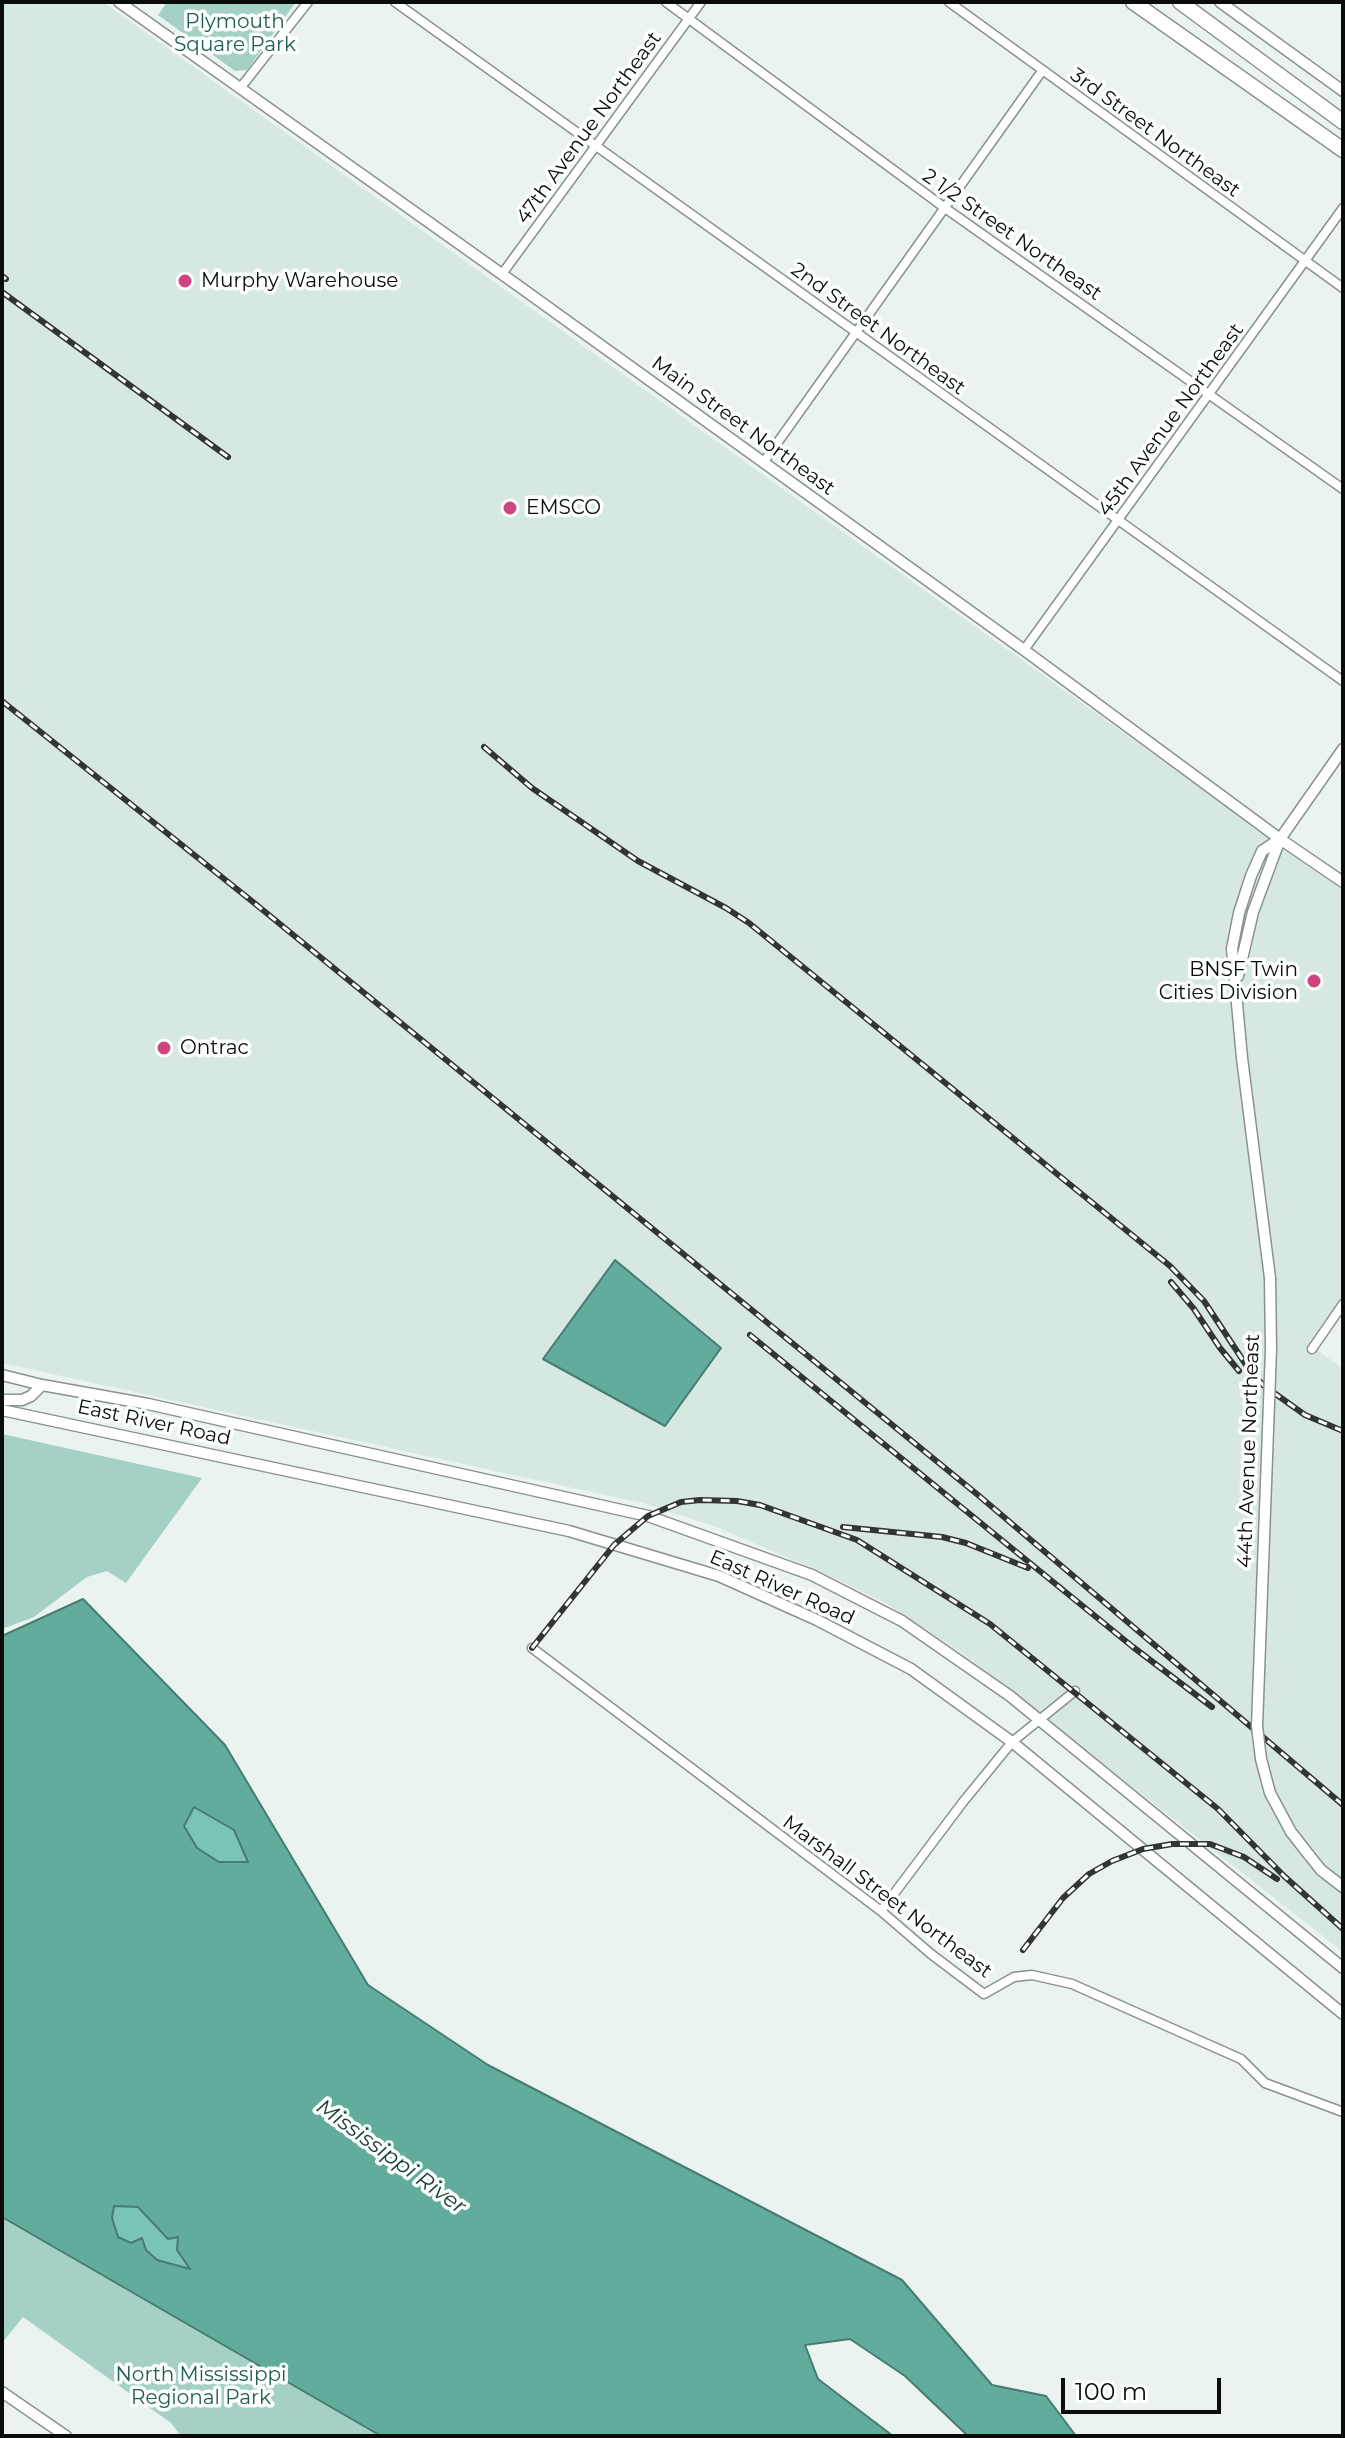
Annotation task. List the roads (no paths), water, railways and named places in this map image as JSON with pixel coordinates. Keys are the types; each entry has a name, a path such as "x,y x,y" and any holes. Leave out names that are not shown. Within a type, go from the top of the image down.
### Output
{"main road":[{"path":"1133,2 1343,150"},
{"path":"1180,2 1343,122"}],"street":[{"name":"Main Street Northeast","path":"119,2 502,274 1343,882"},
{"path":"241,87 308,2"},
{"name":"2nd Street Northeast","path":"395,2 1343,681"},
{"name":"2 1/2 Street Northeast","path":"666,2 945,208 1343,489"},
{"name":"47th Avenue Northeast","path":"502,274 701,2"},
{"name":"3rd Street Northeast","path":"949,2 1343,288"},
{"path":"1220,2 1343,91"},
{"path":"763,463 1042,71"},
{"name":"45th Avenue Northeast","path":"1024,650 1343,208"},
{"name":"44th Avenue Northeast","path":"1343,749 1280,839 1253,912 1236,989 1270,1278 1271,1349 1257,1726 1270,1793 1291,1832 1321,1870 1343,1887"},
{"path":"1312,1349 1343,1304"},
{"name":"East River Road","path":"2,1375 148,1404 648,1516 812,1575 902,1621 1041,1720 1343,1968"},
{"path":"2,1400 22,1400 42,1385"},
{"name":"East River Road","path":"2,1410 569,1531 719,1576 817,1620 911,1669 1012,1742 1343,2014"},
{"name":"Marshall Street Northeast","path":"532,1648 881,1911 984,1994 1014,1977 1032,1975 1072,1984 1241,2059 1265,2083 1343,2112"},
{"path":"881,1911 1012,1742 1075,1691"},
{"path":"2,2392 66,2436"}],"water":[{"path":"615,1260 721,1348 665,1426 543,1359"},
{"name":"Mississippi River","path":"83,1599 225,1745 368,1985 488,2065 902,2280 992,2385 1046,2396 1076,2436 968,2436 905,2376 850,2339 805,2345 818,2379 893,2436 381,2436 2,2217 2,1636","holes":["194,1807 234,1830 248,1862 219,1862 197,1848 184,1826","114,2206 138,2207 168,2239 178,2237 177,2250 190,2269 157,2260 146,2250 142,2238 131,2243 118,2237 112,2218"]}],"railway":[{"path":"2,276 6,279"},
{"path":"2,292 228,457"},
{"path":"2,701 253,902 978,1495 1343,1805"},
{"path":"484,747 532,788 638,861 749,923 1170,1266 1204,1301 1250,1371 1263,1385 1305,1415 1343,1431"},
{"path":"1171,1282 1239,1371"},
{"path":"750,1335 1133,1647 1212,1707"},
{"path":"532,1648 614,1545 648,1516 681,1502 700,1500 760,1505 857,1540 990,1624 1218,1809 1284,1876 1343,1929"},
{"path":"843,1527 942,1537 966,1543 1028,1568"},
{"path":"1023,1950 1063,1898 1089,1874 1143,1849 1172,1844 1210,1844 1244,1857 1277,1879"}],"place":[{"name":"Murphy Warehouse","path":"185,281"},
{"name":"EMSCO","path":"510,508"},
{"name":"BNSF Twin Cities Division","path":"1314,981"},
{"name":"Ontrac","path":"164,1048"}],"park label":[{"name":"Plymouth Square Park","path":"235,34"},
{"name":"North Mississippi Regional Park","path":"201,2386"}]}
